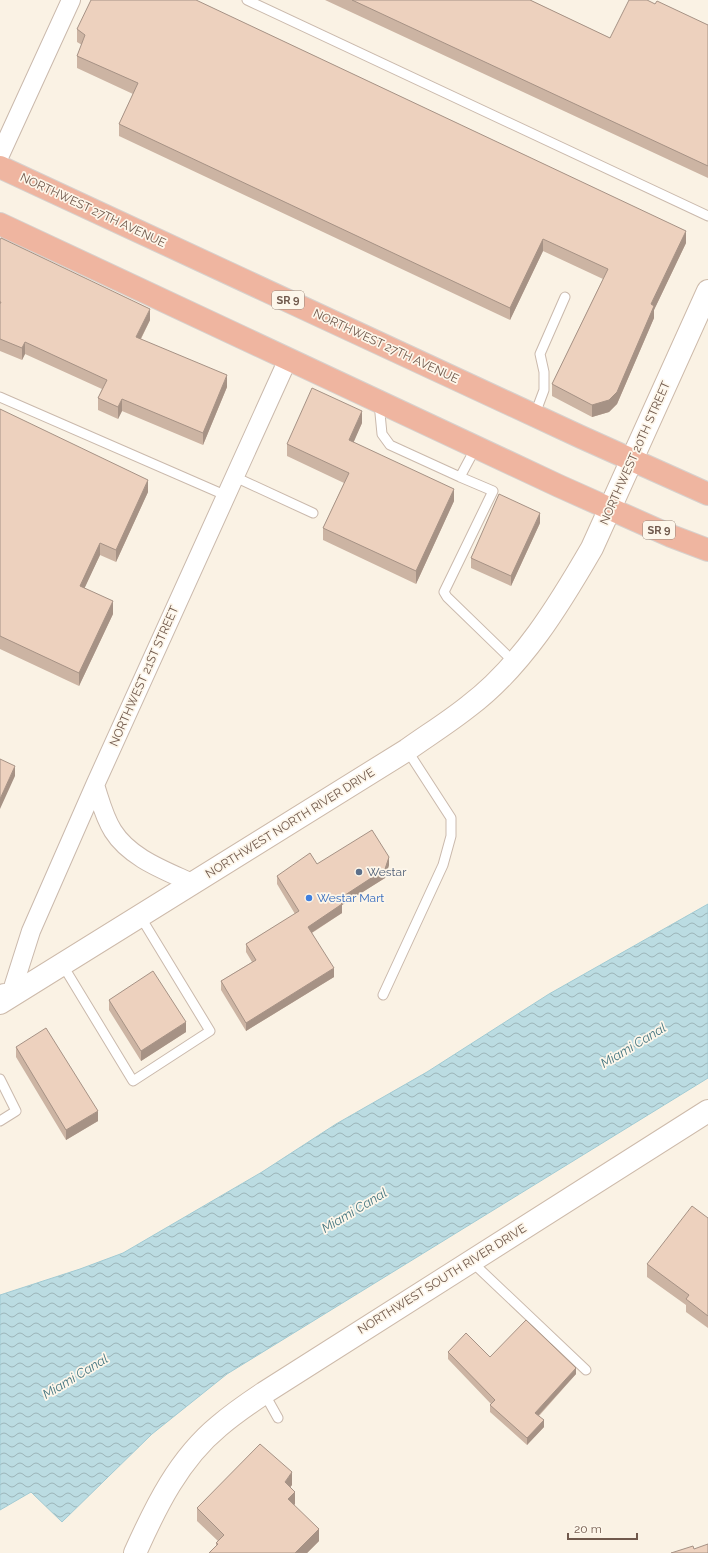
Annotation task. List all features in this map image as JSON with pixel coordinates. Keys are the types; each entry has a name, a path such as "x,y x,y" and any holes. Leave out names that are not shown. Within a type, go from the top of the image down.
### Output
{"highway":[{"name":"NORTHWEST 27TH AVENUE","path":"0,167 708,494"},
{"name":"SR 9","path":"0,224 476,447 671,536 708,550"}],"main road":[{"name":"NORTHWEST 20TH STREET","path":"553,611 592,548 705,304"},
{"name":"NORTHWEST NORTH RIVER DRIVE","path":"3,997 62,964 407,750 470,706 514,662 553,611"},
{"name":"NORTHWEST SOUTH RIVER DRIVE","path":"135,1553 162,1497 186,1460 219,1426 264,1393 708,1111"}],"street":[{"path":"0,155 71,0"},
{"name":"NORTHWEST 21ST STREET","path":"3,997 95,785 288,359"},
{"path":"95,785 104,814 120,842 147,862 192,882"}],"lane":[{"path":"247,0 708,216"},
{"path":"535,414 544,390 544,372 540,354 565,297"},
{"path":"0,397 226,496"},
{"path":"379,402 382,434 390,445 493,491 444,592 514,662"},
{"path":"460,477 476,447"},
{"path":"235,477 313,514"},
{"path":"383,996 443,865 451,836 451,818 407,750"},
{"path":"62,964 133,1081 210,1031 140,916"},
{"path":"0,1079 16,1111 0,1121"},
{"path":"471,1261 586,1370"},
{"path":"264,1393 278,1418"}],"water":[{"name":"Miami Canal","path":"708,904 708,1078 227,1374 152,1434 62,1522 31,1492 0,1510 0,1295 80,1269 123,1253 262,1172 336,1124 427,1072 549,994"}],"building":[{"path":"91,0 196,0 686,231 651,304 654,306 617,392 609,400 592,405 552,384 608,269 543,239 510,308 119,124 138,83 77,56 85,35 77,29"},
{"path":"352,0 530,0 610,38 629,0 647,0 655,4 657,1 708,25 708,166"},
{"path":"1,238 150,309 136,337 227,375 203,433 122,399 118,407 98,398 107,380 25,342 22,348 0,339"},
{"path":"312,388 362,411 349,440 454,489 416,571 323,528 349,473 287,444"},
{"path":"0,409 148,480 116,550 100,543 80,586 113,601 79,673 0,636"},
{"path":"499,494 540,513 511,576 471,558"},
{"path":"0,759 15,766 0,799"},
{"path":"372,830 389,857 385,869 339,899 342,904 308,927 334,968 246,1023 221,981 256,960 246,944 299,911 277,876 310,853 317,864"},
{"path":"153,971 186,1022 141,1051 109,1000"},
{"path":"46,1028 98,1111 66,1130 16,1047"},
{"path":"692,1206 708,1218 708,1316 686,1299 689,1295 647,1264"},
{"path":"526,1320 576,1368 535,1413 544,1420 527,1438 490,1405 495,1400 448,1352 466,1333 490,1357"},
{"path":"260,1444 292,1472 285,1482 295,1492 288,1499 319,1529 295,1553 209,1553 224,1535 197,1508"},
{"path":"708,1544 708,1553 671,1553 693,1546 694,1549"}],"place":[{"name":"Westar","path":"359,872"},
{"name":"Westar Mart","path":"309,898"}]}
